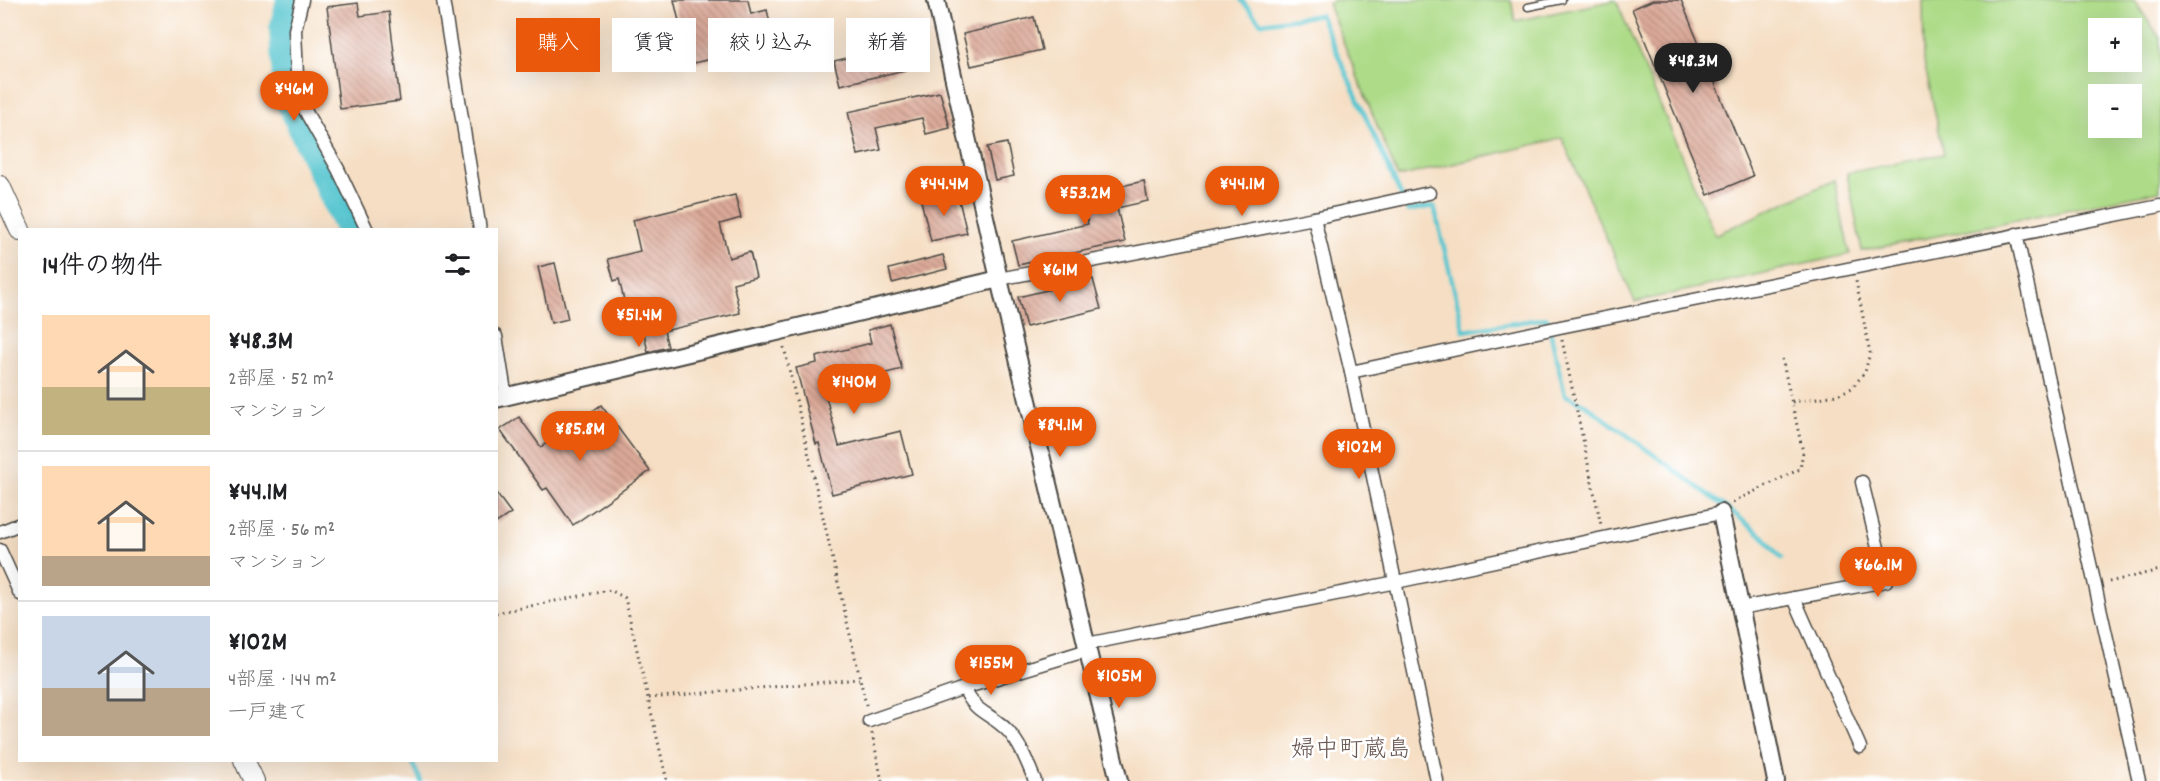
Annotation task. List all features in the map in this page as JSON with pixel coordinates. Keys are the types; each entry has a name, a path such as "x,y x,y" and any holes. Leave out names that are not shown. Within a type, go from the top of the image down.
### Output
{"main road":[{"path":"0,186 19,228"},
{"path":"245,762 254,781"}],"street":[{"path":"302,0 295,30 298,98 338,169 366,228"},
{"path":"443,0 480,228"},
{"path":"936,0 999,279 1119,781"},
{"path":"498,361 501,398 781,333 999,279 1314,218 1429,193"},
{"path":"1351,372 1560,327 2160,206"},
{"path":"1314,218 1351,372 1437,781"},
{"path":"2016,234 2139,781"},
{"path":"1740,608 1886,581 1862,482"},
{"path":"869,721 1087,647 1721,513 1776,781"},
{"path":"0,532 18,525"},
{"path":"0,550 18,590"},
{"path":"1794,598 1860,747"},
{"path":"964,688 971,704 1007,730 1021,749 1035,781"}],"lane":[{"path":"1528,7 1562,0"}],"path":[{"path":"1792,402 1837,395 1852,388 1865,372 1870,353 1853,267"},
{"path":"1560,327 1603,538"},
{"path":"781,333 882,781"},
{"path":"1721,513 1735,501 1800,469 1803,452 1782,359"},
{"path":"2095,585 2160,570"},
{"path":"498,613 610,590 625,598 668,781"},
{"path":"649,698 860,679"}],"green space":[{"path":"1334,0 1511,0 1515,21 1616,0 1715,235 1834,180 1850,254 1635,302 1562,138 1398,177 1328,4"},
{"path":"1923,0 2134,0 2160,38 2160,191 1862,251 1847,173 1944,154 1924,62"}],"building":[{"path":"674,0 748,0 751,14 767,10 769,18 708,18 708,60 696,62 696,18 678,18"},
{"path":"1653,0 1681,0 1753,176 1708,195 1632,9"},
{"path":"358,3 360,16 389,12 400,101 340,109 327,7"},
{"path":"1034,17 1042,50 971,66 963,34"},
{"path":"846,58 846,72 896,72 840,85 834,61"},
{"path":"940,92 950,128 926,134 922,118 876,128 881,150 858,155 848,112"},
{"path":"1007,143 1014,176 995,180 987,147"},
{"path":"1144,181 1148,201 1117,208 1125,242 1018,265 1012,241 1088,224 1081,195"},
{"path":"957,192 967,233 931,241 921,201"},
{"path":"735,195 741,218 720,224 729,258 750,252 756,277 733,283 740,313 664,331 668,347 648,352 638,306 626,309 619,279 614,281 608,259 640,251 633,220"},
{"path":"943,255 947,269 892,283 889,269"},
{"path":"555,263 568,319 551,323 538,267"},
{"path":"1093,279 1101,309 1026,327 1018,297"},
{"path":"890,324 902,369 824,389 839,446 901,431 912,474 832,494 796,368 817,363 816,357 871,343 868,330"},
{"path":"601,405 650,471 573,525 547,488 543,490 500,430 519,417 541,447"},
{"path":"498,496 511,513 498,522"}],"waterway":[{"path":"290,0 283,29 287,96 348,228"},
{"path":"1241,0 1261,23 1320,15 1408,211 1434,206 1464,331 1547,318 1565,395 1586,405 1736,515 1764,537 1781,558"},
{"path":"412,762 421,781"}],"district":[{"name":"婦中町蔵島","path":"1351,751"}]}
